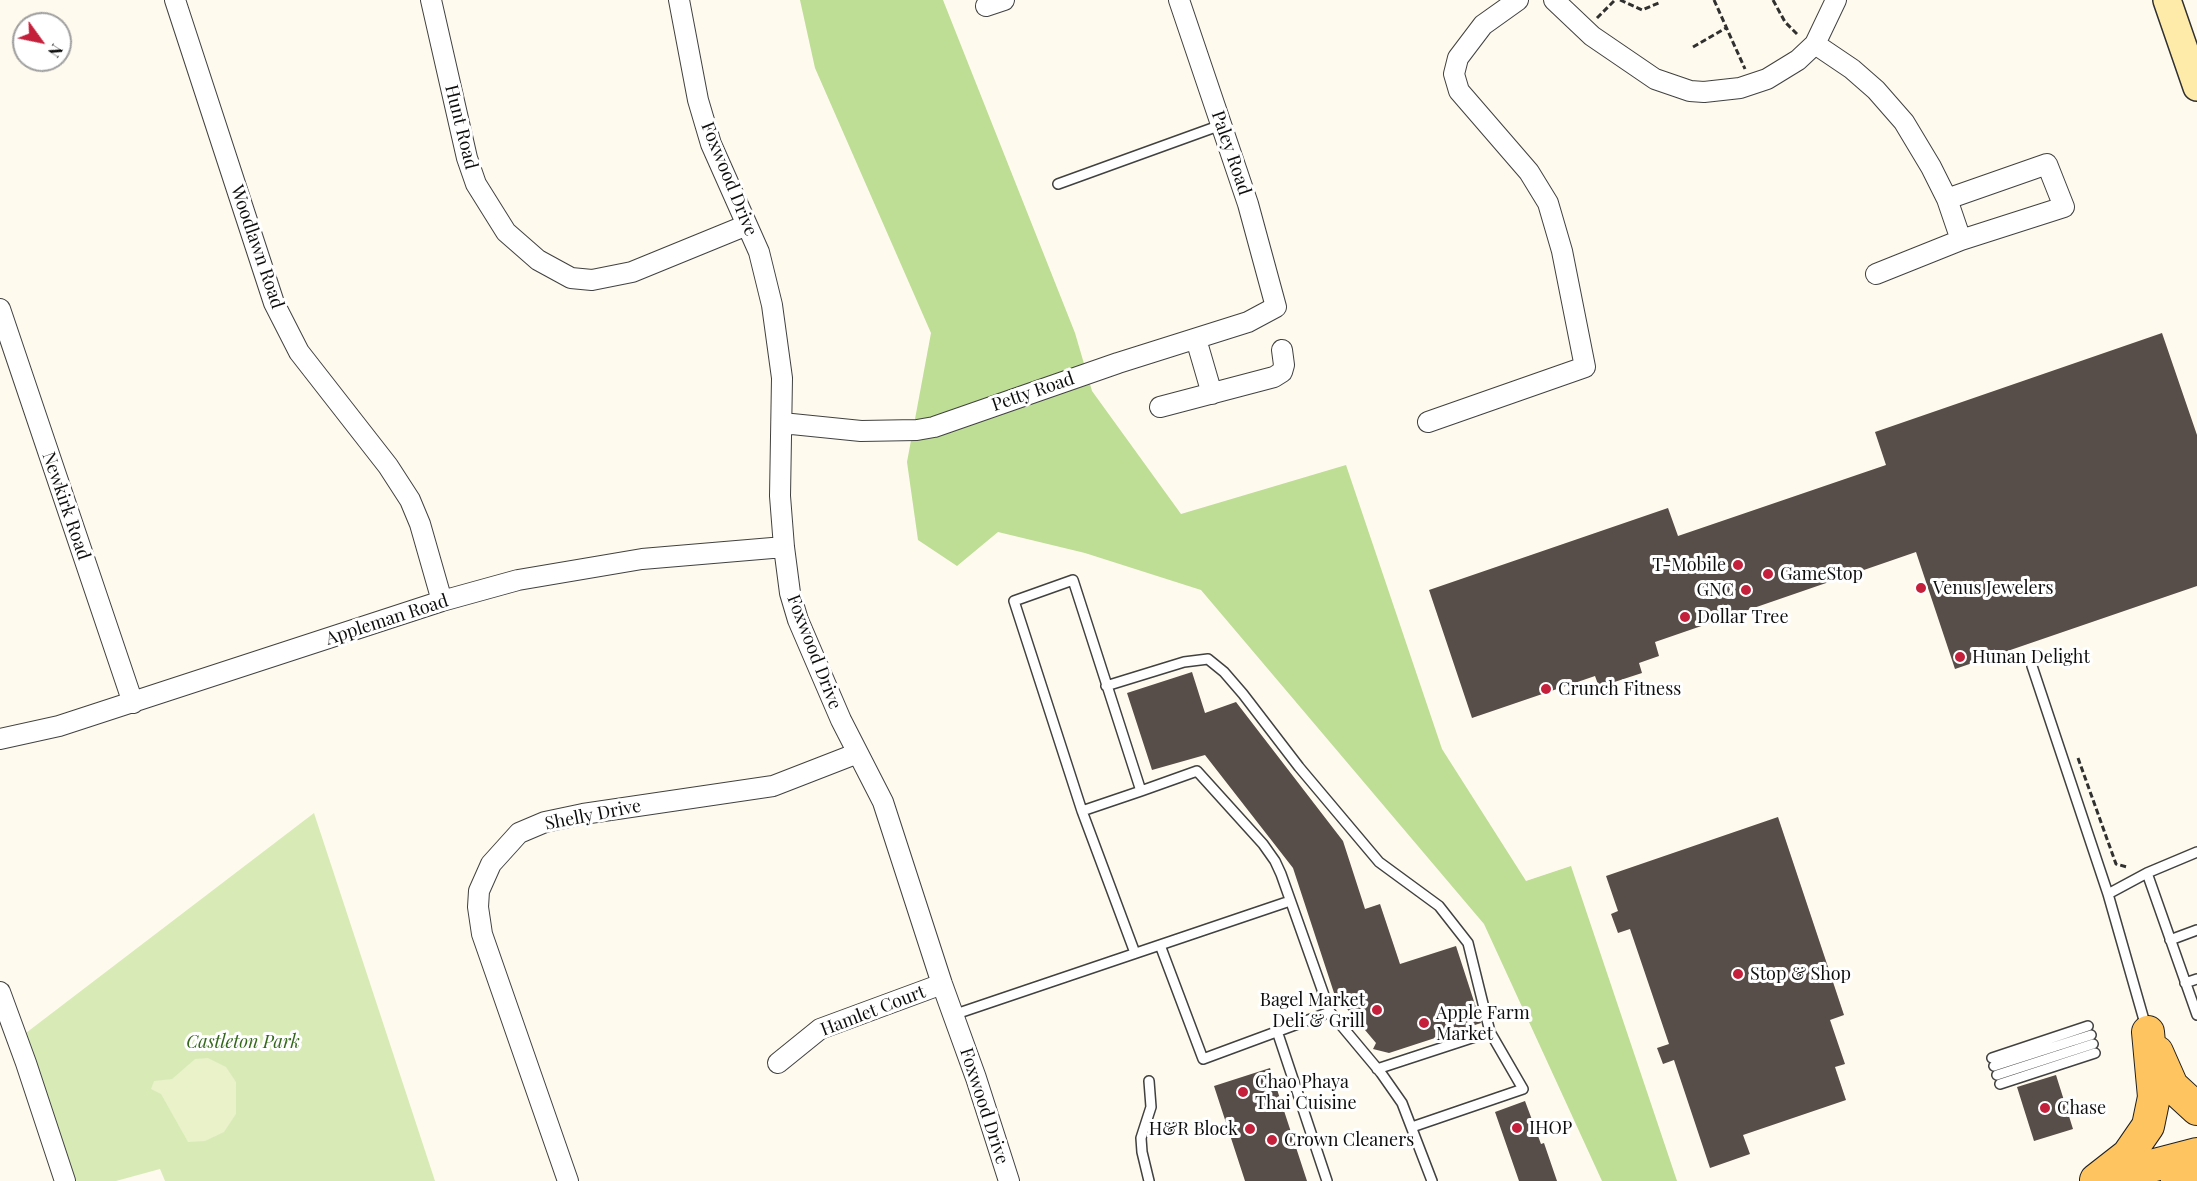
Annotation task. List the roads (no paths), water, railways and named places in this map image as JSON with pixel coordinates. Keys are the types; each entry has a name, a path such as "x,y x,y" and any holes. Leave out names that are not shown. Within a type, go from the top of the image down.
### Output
{"main road":[{"path":"2148,1032 2172,1086 2197,1109"},
{"path":"2094,1181 2128,1155 2148,1126 2154,1097 2148,1032"},
{"path":"2094,1181 2197,1154"},
{"path":"2177,1181 2197,1176"}],"street":[{"name":"Woodlawn Road","path":"175,0 274,303 299,352 388,466 410,500 420,524 442,601"},
{"name":"Hunt Road","path":"431,0 467,158 476,184 506,232 538,260 571,278 592,280 632,272 747,225"},
{"name":"Foxwood Drive","path":"680,0 698,100 711,144 759,252 772,305 782,378 780,496 790,593 798,620 841,720 883,802 1009,1181"},
{"name":"Paley Road","path":"1179,0 1248,204 1276,307"},
{"path":"1428,422 1585,367 1562,251 1548,203 1529,172 1459,91 1455,74 1458,58 1483,25 1518,0"},
{"path":"1554,0 1585,29 1655,79 1690,92 1740,88 1767,79 1798,60 1813,46 1836,0"},
{"path":"2166,0 2197,87"},
{"path":"1813,46 1852,69 1876,90 1904,122 1947,199 1961,240"},
{"path":"1876,274 1961,240 2064,207 2047,164 1947,199"},
{"name":"Petty Road","path":"782,423 861,431 917,430 934,427 1248,322 1276,307"},
{"name":"Newkirk Road","path":"0,309 133,703"},
{"path":"1196,339 1212,394"},
{"path":"1160,407 1274,377 1282,372 1284,364 1282,350"},
{"name":"Appleman Road","path":"0,740 59,726 442,601 518,580 642,559 784,547"},
{"name":"Shelly Drive","path":"568,1181 482,934 478,907 479,891 491,864 519,833 545,822 583,814 773,786 858,753"},
{"name":"Hamlet Court","path":"778,1063 820,1029 942,984"},
{"path":"0,992 65,1181"}],"lane":[{"path":"1058,184 1221,125"},
{"path":"1136,953 1082,811 1014,601 1073,580 1141,791"},
{"path":"1106,686 1184,662 1208,659 1224,672 1299,767 1379,862 1439,906 1468,943 1490,1032 1523,1089 1412,1128"},
{"path":"2032,666 2108,894 2148,1032"},
{"path":"1082,811 1197,771 1263,844 1281,874 1330,1012 1402,1103 1432,1181"},
{"path":"2108,894 2147,873 2197,852"},
{"path":"2147,873 2197,1015"},
{"path":"953,1015 1290,901"},
{"path":"2170,940 2197,930"},
{"path":"1160,945 1203,1059 1330,1012"},
{"path":"2186,983 2197,979"},
{"path":"1277,1031 1327,1181"},
{"path":"1377,1069 1490,1032"},
{"path":"1996,1071 2092,1039 1996,1071"},
{"path":"1149,1082 1151,1107 1142,1138 1142,1152 1149,1181"}],"place":[{"name":"T-Mobile","path":"1738,565"},
{"name":"GameStop","path":"1768,574"},
{"name":"Venus Jewelers","path":"1921,588"},
{"name":"GNC","path":"1746,590"},
{"name":"Dollar Tree","path":"1685,617"},
{"name":"Hunan Delight","path":"1960,657"},
{"name":"Crunch Fitness","path":"1546,689"},
{"name":"Stop & Shop","path":"1738,974"},
{"name":"Bagel Market Deli & Grill","path":"1377,1010"},
{"name":"Apple Farm Market","path":"1424,1023"},
{"name":"Chao Phaya Thai Cuisine","path":"1243,1092"},
{"name":"Chase","path":"2045,1108"},
{"name":"IHOP","path":"1517,1128"},
{"name":"H&R Block","path":"1250,1129"},
{"name":"Crown Cleaners","path":"1272,1140"}],"park label":[{"name":"Castleton Park","path":"243,1042"}]}
